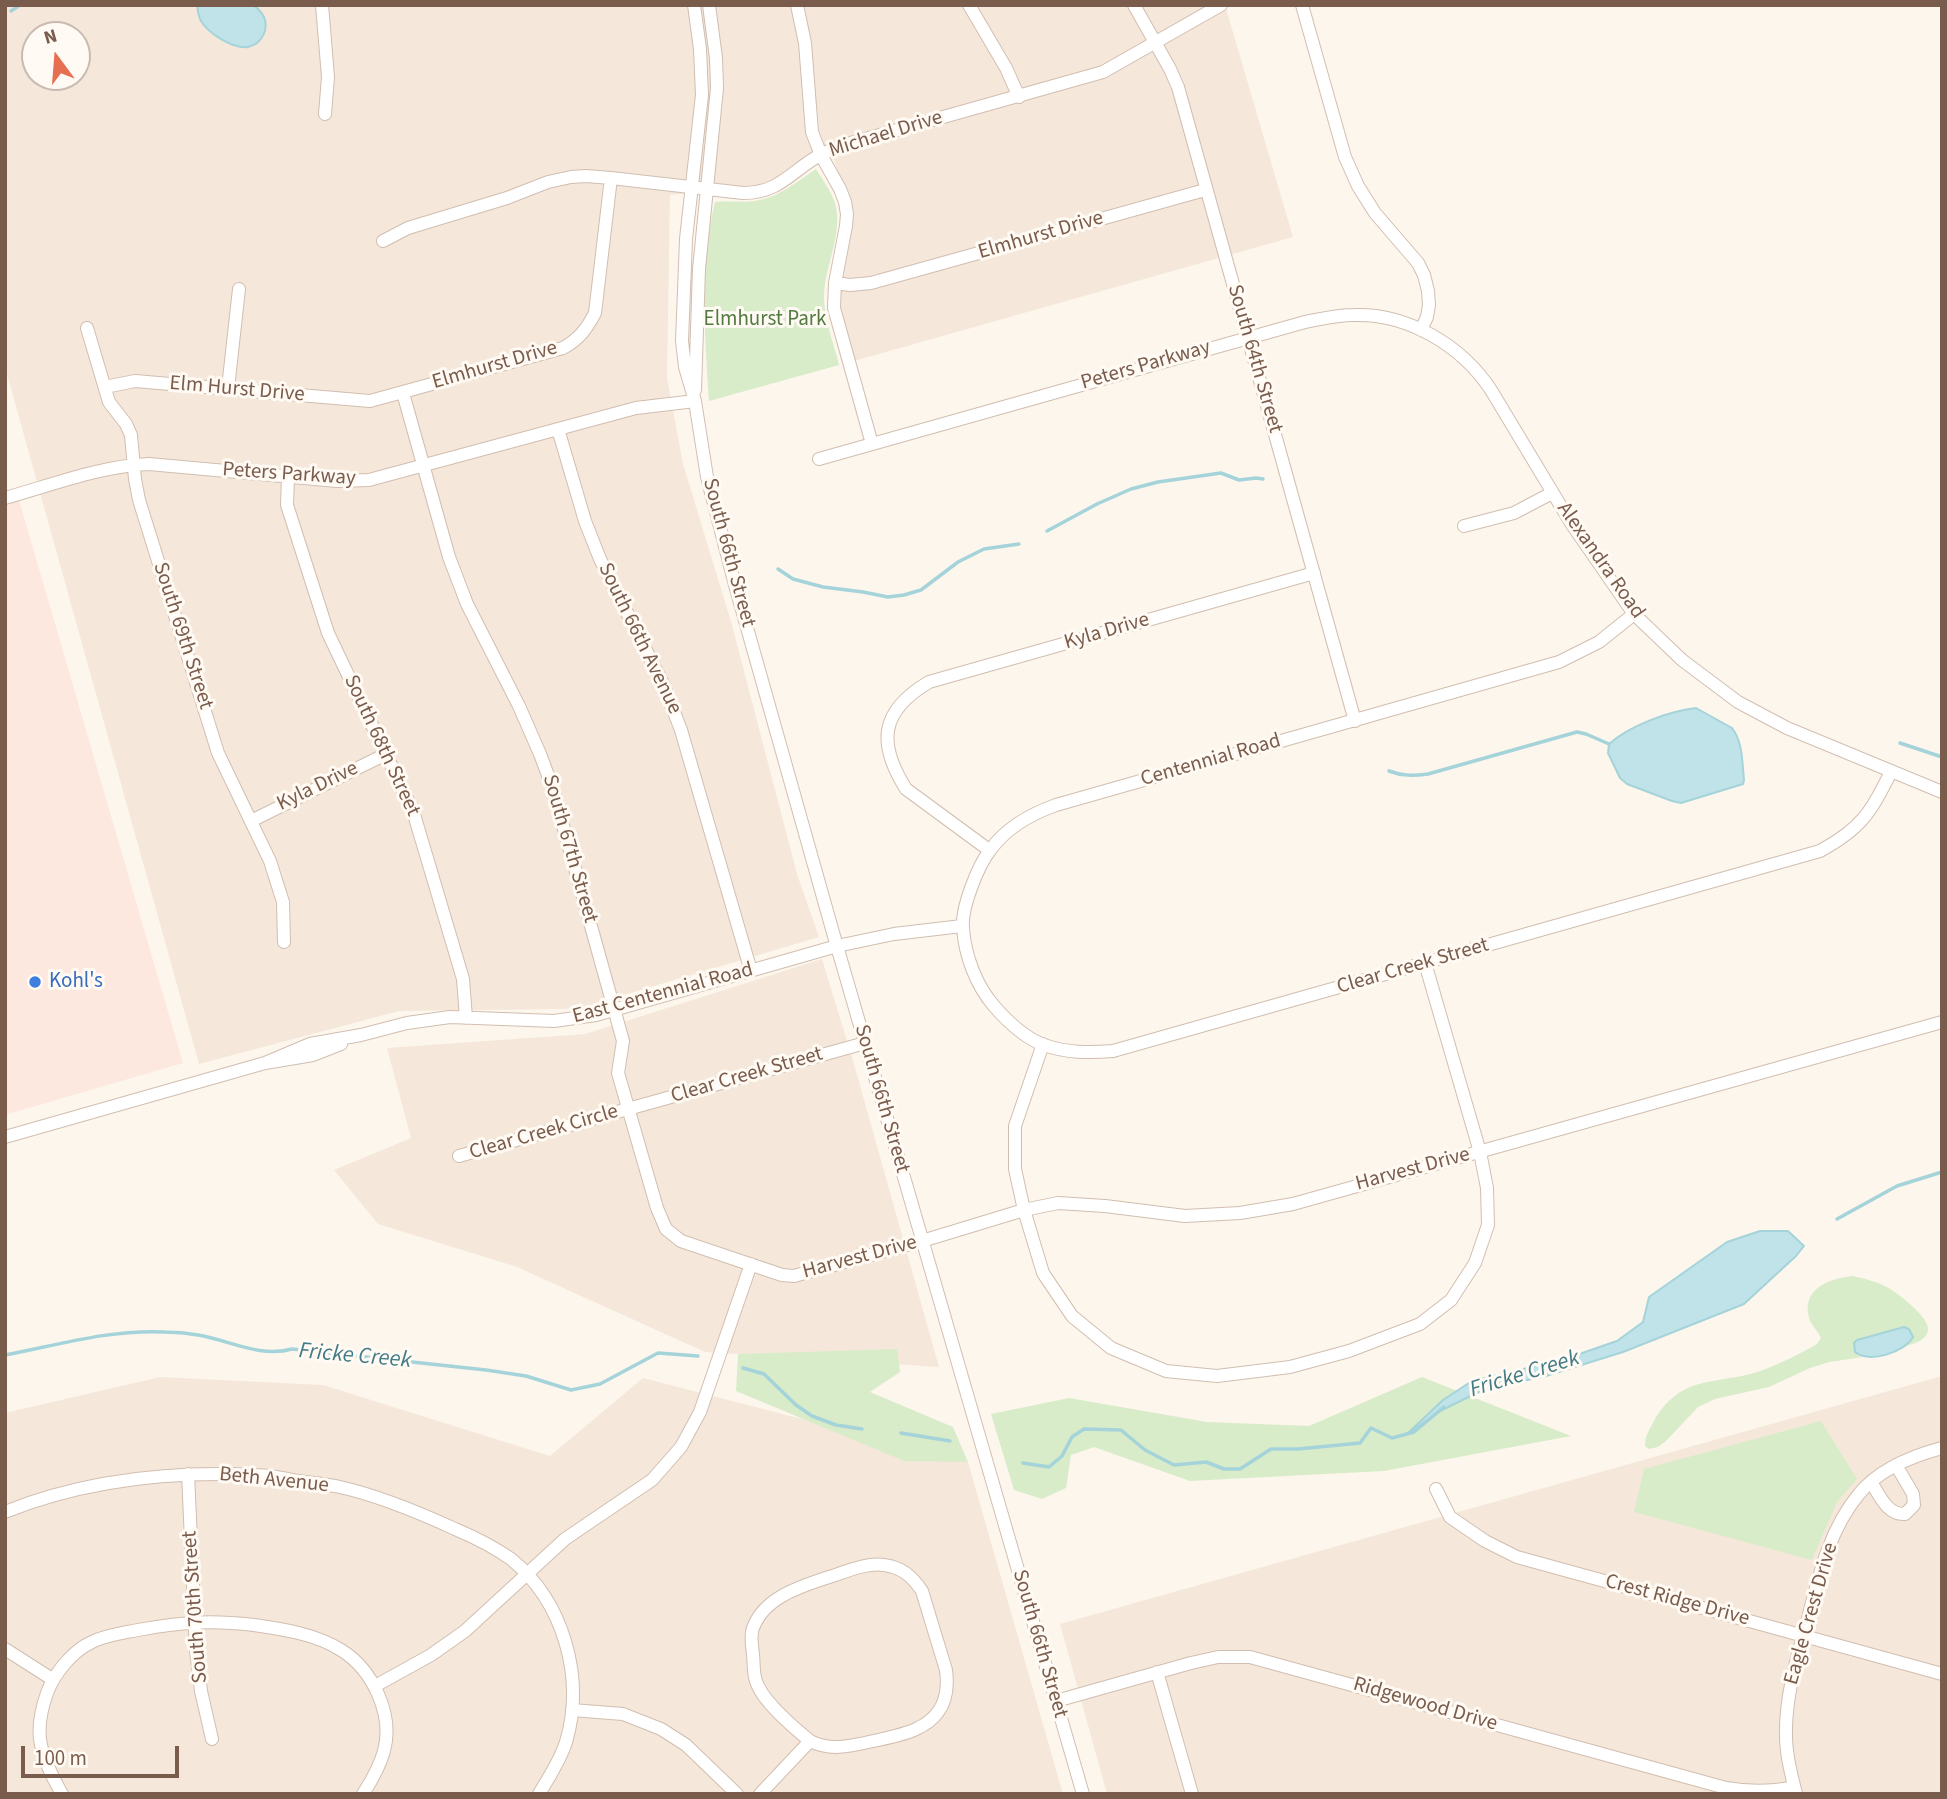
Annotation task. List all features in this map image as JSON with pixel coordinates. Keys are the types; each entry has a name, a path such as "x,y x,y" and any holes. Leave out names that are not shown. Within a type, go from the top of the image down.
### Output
{"street":[{"path":"322,5 328,77 325,114"},
{"name":"South 66th Street","path":"694,5 702,95 684,262 682,341 685,367 695,401 702,452 726,552 837,946 1083,1794"},
{"name":"South 66th Street","path":"695,401 699,268 717,88 709,5"},
{"path":"797,5 805,43 812,132 840,189 847,214 835,283 836,318 873,444"},
{"path":"969,5 1006,68 1019,97"},
{"name":"South 64th Street","path":"1133,5 1178,87 1355,721"},
{"name":"Michael Drive","path":"383,241 408,228 507,198 548,182 586,176 743,193 762,191 786,181 821,155 851,143 1103,72 1221,5"},
{"path":"1302,5 1345,157 1357,186 1375,213 1418,263 1424,275 1429,305 1421,330"},
{"name":"Elmhurst Drive","path":"370,401 563,348 584,333 597,306 611,178"},
{"name":"Elmhurst Drive","path":"835,283 871,283 1205,190"},
{"path":"228,388 239,289"},
{"name":"Peters Parkway","path":"819,459 1305,322 1356,314 1397,320 1421,330"},
{"name":"South 69th Street","path":"87,328 109,402 129,429 136,490 218,753 270,861 283,902 284,942"},
{"name":"Alexandra Road","path":"1421,330 1453,349 1478,371 1571,523 1634,614 1682,660 1738,702 1787,728 1942,792"},
{"name":"Elm Hurst Drive","path":"105,387 135,381 370,401"},
{"name":"South 67th Street","path":"403,393 449,557 467,604 519,706 544,765 623,1041 618,1073 657,1208 666,1229 681,1241 751,1264"},
{"name":"Peters Parkway","path":"5,498 134,464 337,481 369,480 636,408 695,401"},
{"name":"South 66th Avenue","path":"558,429 585,521 600,559 664,685 681,730 751,971"},
{"name":"South 68th Street","path":"288,477 287,505 328,633 413,811 463,979 466,1018"},
{"path":"1464,526 1514,513 1552,493"},
{"name":"Kyla Drive","path":"989,850 906,789 898,776 887,747 887,732 893,715 904,700 929,682 1314,573"},
{"name":"Centennial Road","path":"962,926 971,886 989,850 1032,815 1056,805 1559,662 1600,642 1634,614"},
{"name":"Kyla Drive","path":"251,821 386,754"},
{"name":"Clear Creek Street","path":"962,926 970,963 982,991 1001,1014 1043,1044 1081,1053 1113,1051 1820,850 1857,827 1875,804 1891,772"},
{"path":"837,946 894,933 962,926"},
{"name":"East Centennial Road","path":"5,1137 265,1063 310,1044 407,1023 450,1017 554,1021 596,1015 837,946"},
{"path":"1043,1044 1015,1126 1015,1169 1043,1273 1072,1316 1111,1348 1166,1371 1217,1376 1290,1367 1349,1352 1420,1324 1451,1300 1475,1263 1488,1225 1488,1188 1480,1152 1425,963"},
{"name":"Harvest Drive","path":"751,1264 782,1275 794,1276 1024,1210 1058,1203 1185,1216 1240,1213 1293,1204 1942,1022"},
{"name":"Clear Creek Street","path":"629,1109 865,1043"},
{"name":"Clear Creek Circle","path":"459,1156 629,1109"},
{"path":"375,1686 431,1655 465,1632 565,1539 652,1480 681,1447 700,1412 751,1264"},
{"name":"Eagle Crest Drive","path":"1795,1790 1786,1737 1787,1709 1803,1636 1831,1542 1843,1516 1860,1492 1871,1482 1896,1465 1922,1453 1942,1448"},
{"path":"1871,1482 1889,1509 1896,1514 1905,1514 1914,1504 1913,1494 1896,1465"},
{"name":"Beth Avenue","path":"5,1512 96,1485 135,1478 188,1474 259,1475 341,1487 413,1509 476,1538 510,1559 541,1592 556,1615 571,1662 573,1692 568,1734 560,1757 539,1794"},
{"name":"South 70th Street","path":"188,1474 194,1621 201,1691 212,1740"},
{"name":"Crest Ridge Drive","path":"1436,1489 1450,1517 1485,1541 1517,1557 1942,1674"},
{"path":"880,1564 906,1572 922,1591 946,1670 945,1699 939,1711 915,1730 874,1740 834,1747 810,1741 772,1705 756,1681 751,1641 752,1630 759,1616 769,1606 797,1588 865,1567 880,1564"},
{"path":"62,1794 40,1743 42,1706 52,1679 75,1654 90,1643 118,1634 194,1621 272,1628 316,1638 341,1650 360,1667 375,1686 386,1722 385,1749 363,1794"},
{"path":"5,1648 52,1679"},
{"name":"Ridgewood Drive","path":"1056,1701 1218,1657 1250,1657 1726,1788 1749,1792 1795,1790"},
{"path":"1157,1672 1192,1794"},
{"path":"572,1710 623,1714 661,1729 686,1745 737,1794"},
{"path":"760,1794 810,1741"}],"shaded area":[{"path":"5,5 1225,5 1293,237 854,361 837,294 853,224 834,159 754,186 670,195 667,378 683,464 732,625 797,874 819,937 587,1006 566,1009 399,1011 199,1064 5,367"},
{"path":"19,500 183,1063 5,1115 5,504"},
{"path":"822,959 939,1367 705,1352 517,1267 378,1224 334,1170 411,1138 387,1048 585,1034"},
{"path":"1942,1376 1942,1794 1107,1794 1060,1624"},
{"path":"160,1377 323,1385 550,1456 643,1378 968,1462 1063,1794 5,1794 5,1413"}],"green space":[{"name":"Elmhurst Park","path":"816,169 831,194 837,215 824,300 839,365 709,401 705,276 715,202 750,202 764,199"},
{"path":"1853,1276 1881,1284 1907,1301 1924,1319 1928,1330 1925,1336 1907,1346 1911,1341 1904,1327 1865,1337 1854,1343 1858,1356 1863,1357 1829,1362 1769,1387 1715,1399 1698,1407 1658,1447 1649,1449 1645,1446 1654,1421 1665,1405 1677,1395 1702,1383 1763,1370 1817,1344 1821,1338 1809,1318 1809,1299 1827,1282"},
{"path":"897,1349 900,1372 870,1392 953,1427 968,1462 904,1461 736,1391 738,1354"},
{"path":"1422,1377 1571,1436 1384,1471 1190,1481 1094,1447 1071,1455 1066,1488 1042,1499 1014,1490 991,1414 1069,1398 1207,1422 1309,1426"},
{"path":"1821,1421 1857,1479 1837,1502 1812,1560 1634,1512 1644,1469"}],"water":[{"path":"197,5 253,5 264,17 266,26 263,35 257,43 248,47 229,43 205,26 199,17"},
{"path":"1696,708 1732,728 1736,734 1741,752 1743,784 1681,803 1627,784 1620,778 1608,753 1609,744 1627,731 1650,720"},
{"path":"1760,1231 1788,1231 1804,1246 1744,1304 1623,1352 1546,1376 1485,1389 1440,1411 1407,1434 1443,1400 1472,1381 1562,1360 1617,1341 1643,1322 1649,1297 1727,1242"},
{"path":"1904,1327 1909,1329 1913,1337 1895,1352 1869,1357 1855,1352 1854,1343 1857,1340"}],"waterway":[{"path":"11,11 20,5"},
{"path":"1047,531 1097,504 1131,489 1158,482 1221,473 1239,480 1263,479"},
{"path":"778,569 793,579 823,587 888,597 921,590 958,562 984,549 1019,544"},
{"path":"1389,771 1408,775 1428,774 1577,732 1609,744"},
{"path":"1900,743 1942,757"},
{"name":"Fricke Creek","path":"1837,1219 1897,1186 1942,1172"},
{"name":"Fricke Creek","path":"5,1355 105,1335 177,1332 210,1337 256,1350 292,1349 486,1370 526,1376 571,1390 600,1384 658,1353 698,1356"},
{"name":"Fricke Creek","path":"743,1368 764,1374 796,1405 812,1416 836,1425 862,1429"},
{"name":"Fricke Creek","path":"1023,1463 1049,1467 1062,1456 1072,1437 1084,1429 1121,1430 1145,1450 1174,1465 1206,1462 1224,1469 1240,1469 1271,1449 1360,1443 1371,1428 1392,1438 1414,1432 1444,1407"},
{"name":"Fricke Creek","path":"901,1433 950,1441"}],"place":[{"name":"Kohl's","path":"35,982"}]}
